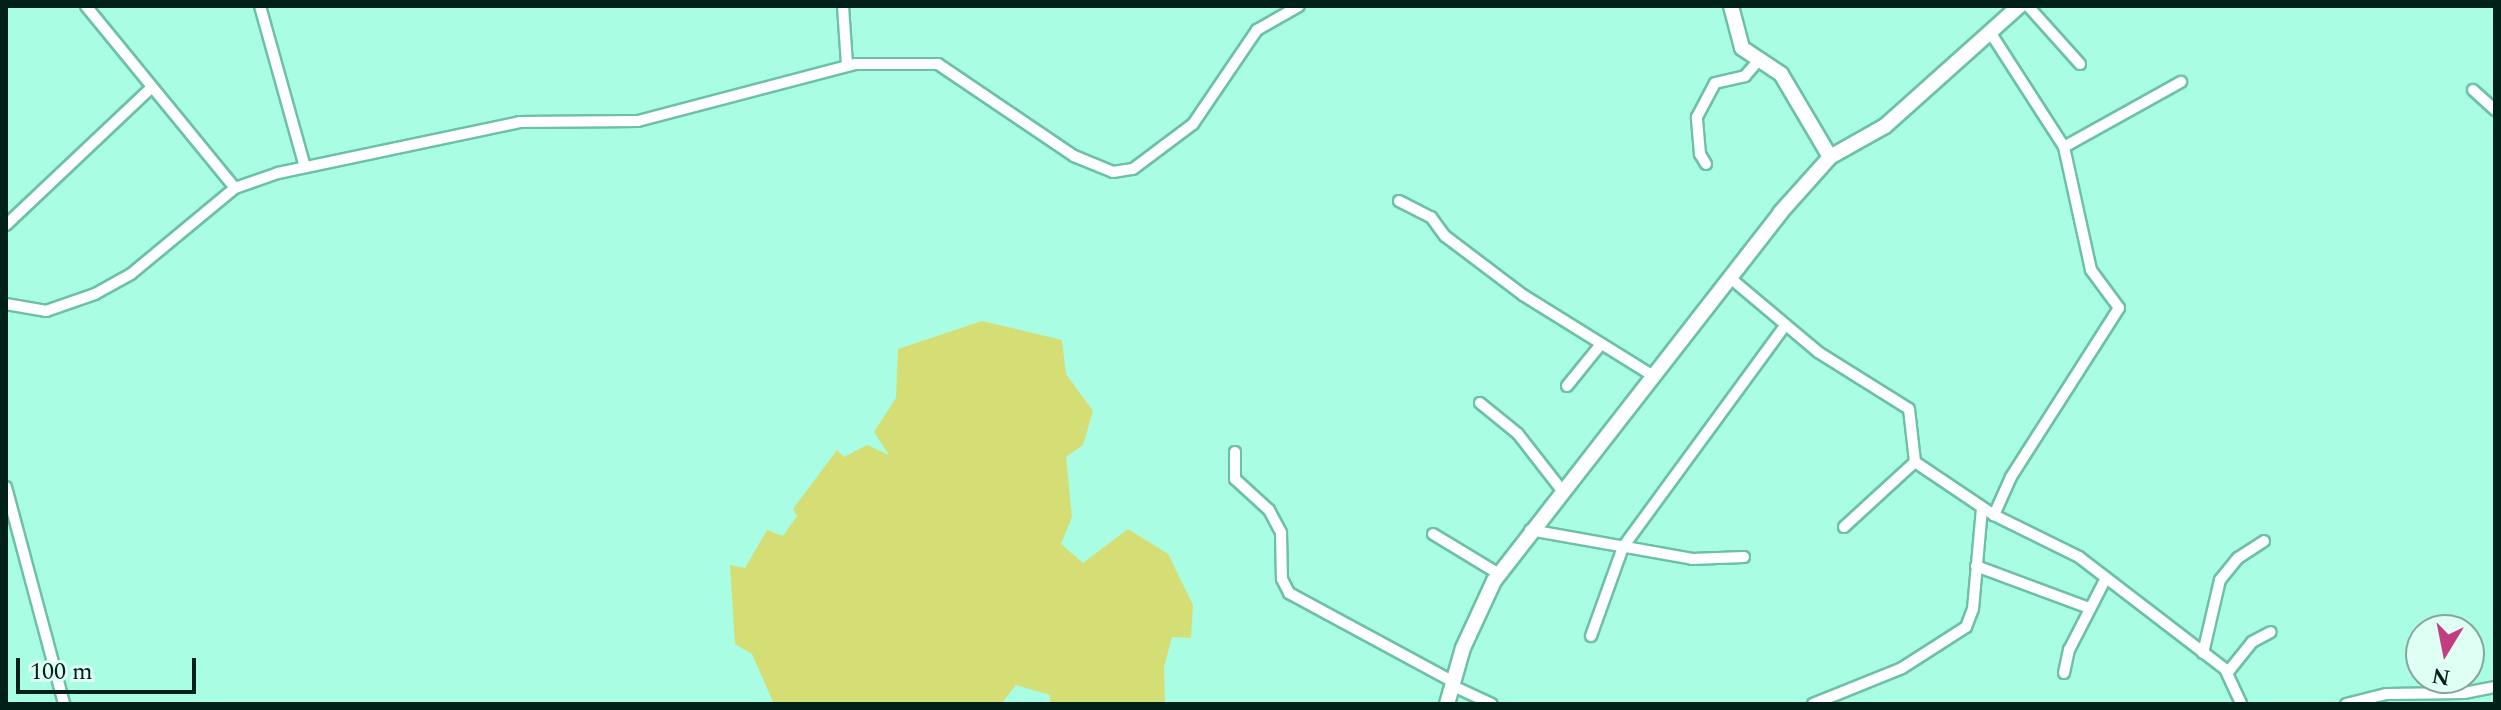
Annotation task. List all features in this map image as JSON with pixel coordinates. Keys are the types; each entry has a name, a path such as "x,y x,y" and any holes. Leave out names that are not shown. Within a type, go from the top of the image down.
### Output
{"street":[{"path":"86,6 235,188"},
{"path":"260,6 305,167"},
{"path":"843,6 847,65"},
{"path":"6,304 35,312 55,310 114,285 235,188 305,167 519,122 638,121 847,65 938,64 1074,156 1101,169 1123,171 1150,160 1193,124 1257,30 1299,6"},
{"path":"1447,704 1452,683 1499,574 1530,530 1564,493 1729,277 1830,157 1885,126 2019,6"},
{"path":"2028,6 2080,64"},
{"path":"1731,9 1752,57 1781,74 1830,157"},
{"path":"1990,32 2064,147 2091,270 2119,308 2011,477 1994,515"},
{"path":"1706,164 1700,154 1697,117 1715,83 1745,76 1752,57"},
{"path":"2064,147 2181,82"},
{"path":"6,225 151,88"},
{"path":"2473,90 2495,110"},
{"path":"1399,201 1431,217 1445,236 1523,295 1653,376"},
{"path":"1729,277 1785,326 1909,409 1915,462 1994,515 2063,546 2228,672 2241,704"},
{"path":"1591,636 1623,547 1785,326"},
{"path":"1567,386 1601,344"},
{"path":"1480,403 1518,434 1564,493"},
{"path":"1235,452 1235,479 1272,514 1281,533 1282,579 1289,593 1492,704"},
{"path":"1844,527 1915,462"},
{"path":"6,487 64,704"},
{"path":"1813,704 1902,668 1966,627 1982,508"},
{"path":"1530,530 1692,559 1744,557"},
{"path":"1433,534 1499,574"},
{"path":"2203,653 2220,580 2238,558 2264,541"},
{"path":"1976,566 2089,608"},
{"path":"2064,673 2089,608 2106,578"},
{"path":"2228,672 2252,642 2271,632"},
{"path":"2346,704 2386,694 2495,687"}],"green space":[{"path":"982,321 1062,340 1066,374 1093,411 1083,445 1066,457 1072,517 1061,544 1083,563 1128,529 1168,554 1193,605 1191,638 1172,637 1164,667 1165,704 1050,704 1050,695 1016,685 1001,704 774,704 752,654 735,644 730,565 745,568 767,530 783,536 797,516 793,509 837,450 844,457 867,445 889,455 874,432 896,398 898,349"}]}
